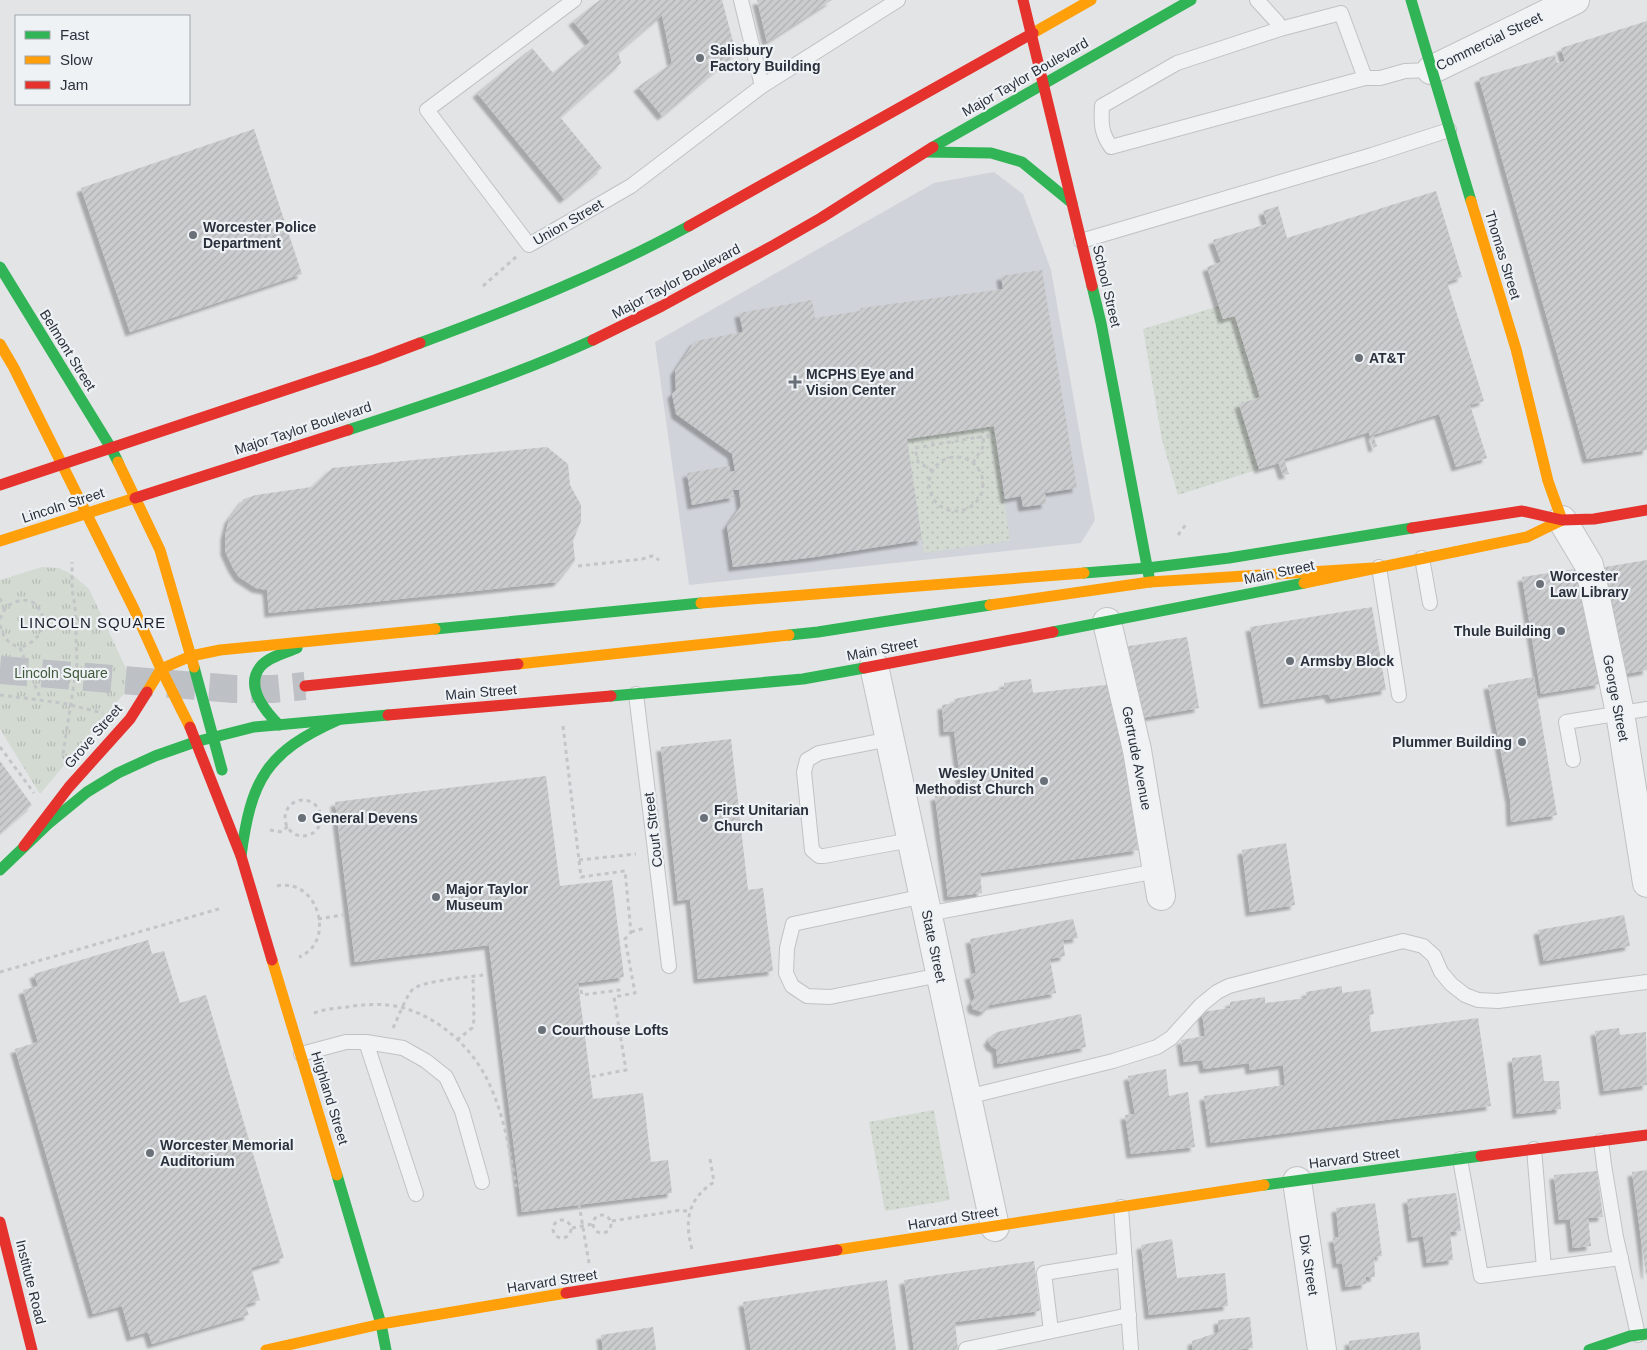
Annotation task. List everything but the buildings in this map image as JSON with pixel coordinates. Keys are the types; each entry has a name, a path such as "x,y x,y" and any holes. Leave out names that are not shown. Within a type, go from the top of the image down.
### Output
{"main road":[{"name":"School Street","path":"1023,0 1101,323 1150,582"},
{"path":"0,485 368,362 511,310 607,268 687,227 1091,0"},
{"name":"Major Taylor Boulevard","path":"135,498 410,410 508,376 573,350 629,324 774,246 923,152 1191,0"},
{"name":"Thomas Street","path":"1411,0 1516,349 1548,481 1562,520"},
{"path":"923,152 960,151 991,153 1022,162 1072,203"},
{"name":"Belmont Street","path":"0,268 111,448"},
{"path":"0,344 87,513 196,742"},
{"path":"111,448 160,550 214,736"},
{"name":"Lincoln Street","path":"0,541 135,498"},
{"name":"Main Street","path":"191,656 220,650 633,610 1147,568 1229,558 1416,526 1522,511 1562,520 1594,519 1647,510"},
{"name":"Main Street","path":"196,742 254,727 804,679 1107,622 1527,537 1562,520"},
{"path":"305,686 818,632 924,614 1150,582 1376,568"},
{"path":"279,725 265,712 258,699 255,681 260,667 268,661 310,642"},
{"path":"161,669 191,656"},
{"name":"Grove Street","path":"24,846 69,787 130,719 161,669"},
{"path":"241,856 247,815 253,795 264,774 289,746 304,736 338,720"},
{"name":"Highland Street","path":"214,736 241,856"},
{"name":"Grove Street","path":"0,870 76,800 101,783 143,762 196,742"},
{"name":"Highland Street","path":"196,742 241,856 348,1211 381,1324 386,1350"},
{"name":"Harvard Street","path":"266,1350 381,1324 658,1278 1297,1180 1647,1135"},
{"name":"Institute Road","path":"0,1222 32,1350"},
{"path":"1589,1350 1630,1336 1643,1334"}],"street":[{"name":"Commercial Street","path":"1431,70 1575,0"},
{"name":"George Street","path":"1562,520 1589,565 1642,822 1647,883"},
{"name":"Gertrude Avenue","path":"1107,622 1137,750 1159,884"},
{"name":"State Street","path":"874,666 995,1226"},
{"name":"Dix Street","path":"1297,1180 1322,1350"}],"lane":[{"name":"Union Street","path":"574,0 428,110 529,245 631,186 762,86 898,0"},
{"path":"741,0 762,86"},
{"path":"1257,0 1277,22 1280,29"},
{"path":"1365,78 1341,13 1280,29 1177,63 1102,106 1101,122 1104,138 1111,147 1365,78 1380,78 1405,71 1431,70"},
{"path":"1081,241 1363,158 1449,130"},
{"path":"1422,558 1430,603"},
{"path":"1376,568 1399,695"},
{"name":"Court Street","path":"636,694 670,966"},
{"path":"1573,760 1566,722 1647,710"},
{"path":"890,738 819,753 807,760 804,772 812,850 819,856 824,856 912,840"},
{"path":"940,975 830,997 807,996 792,986 786,973 787,948 792,924 925,905 1159,884"},
{"path":"967,1097 1113,1061 1157,1047 1172,1038 1201,1005 1217,992 1229,986 1403,941 1423,946 1434,956 1441,972 1451,984 1465,995 1478,1000 1498,1001 1647,982"},
{"path":"301,1054 346,1042 366,1042 403,1048 426,1061 446,1077 462,1112 482,1182"},
{"path":"366,1042 416,1194"},
{"path":"1601,1141 1622,1258 1643,1334"},
{"path":"1534,1149 1544,1268"},
{"path":"1460,1159 1481,1276 1622,1258"},
{"path":"1121,1207 1131,1350"},
{"path":"1051,1331 1044,1273 1125,1260"},
{"path":"966,1348 1129,1315"}],"path":[{"path":"483,286 529,245"},
{"path":"933,471 918,462 916,448 991,434"},
{"path":"973,463 984,445 984,436"},
{"path":"952,458 961,458 973,463 981,474 983,483 979,499 966,510 957,512 941,507 934,500 930,492 929,483 936,466 952,458"},
{"path":"1178,535 1187,523"},
{"path":"578,566 642,559 652,556 659,560"},
{"path":"62,761 77,664 72,562"},
{"path":"0,598 4,609"},
{"path":"0,619 4,609 12,603 23,600 32,602 40,609 45,621 41,633 31,643 20,648"},
{"path":"0,625 4,637 10,643 20,648 41,700"},
{"path":"0,695 41,700 111,715"},
{"path":"563,726 582,876 624,871 631,932 625,939 635,993 614,996 626,1070 590,1077"},
{"path":"0,746 35,794"},
{"path":"303,800 310,801 318,808 321,819 313,833 308,835 297,834 288,826 286,814 292,804 303,800"},
{"path":"262,829 282,832 288,826"},
{"path":"579,860 636,854"},
{"path":"274,887 284,884 303,889 311,897 317,911 319,935 314,946 307,954 296,958"},
{"path":"0,972 222,908"},
{"path":"318,919 343,915"},
{"path":"391,1030 414,988 429,983 483,974"},
{"path":"457,1040 472,1028 474,1020 473,976"},
{"path":"581,990 582,995 619,990 620,995"},
{"path":"692,1249 687,1231 690,1212 694,1200 704,1188 714,1182 710,1159"},
{"path":"579,1204 590,1266"},
{"path":"612,1221 681,1210 690,1212"},
{"path":"601,1214 607,1215 612,1221 611,1228 603,1233 596,1231 593,1224 594,1219 601,1214"},
{"path":"561,1220 566,1221 572,1228 568,1237 562,1239 556,1237 552,1231 555,1223 561,1220"},
{"path":"572,1228 593,1224"}],"shaded area":[{"path":"994,172 1023,194 1051,270 1095,520 1081,543 689,585 655,342 934,183"}],"green space":[{"path":"1219,306 1223,319 1235,316 1260,397 1239,404 1259,469 1178,495 1162,440 1143,329"},
{"path":"994,426 1010,541 924,553 907,439"},
{"name":"Lincoln Square","path":"42,567 59,568 73,575 89,589 129,675 127,690 40,794 0,729 0,580"},
{"path":"934,1110 950,1200 885,1211 869,1122"}],"tunnel":[{"path":"0,670 234,689 273,689 305,686"}],"traffic: fast":[{"path":"933,147 1191,0"},
{"path":"1411,0 1471,201"},
{"path":"927,152 991,153 1022,162 1072,203"},
{"path":"420,343 590,275 689,226"},
{"path":"0,267 118,462"},
{"path":"1092,286 1101,323 1150,582"},
{"path":"348,430 503,377 593,340"},
{"path":"1084,573 1147,568 1229,558 1412,528"},
{"path":"1053,632 1304,583"},
{"path":"435,629 701,603"},
{"path":"789,635 990,605"},
{"path":"279,725 258,698 255,682 256,674 261,666 269,660 297,648"},
{"path":"194,667 222,770"},
{"path":"611,696 803,679 864,668"},
{"path":"0,870 48,824 87,792 118,773 155,756 195,742 254,727 388,715"},
{"path":"241,856 250,807 257,788 266,772 278,757 294,744 338,720"},
{"path":"1264,1185 1481,1156"},
{"path":"337,1175 381,1324 386,1350"},
{"path":"1589,1350 1630,1336 1647,1334"}],"traffic: slow":[{"path":"1033,33 1091,0"},
{"path":"1471,201 1516,349 1548,481 1562,520"},
{"path":"0,344 14,368 134,609 190,727"},
{"path":"118,462 160,550 194,667"},
{"path":"0,541 135,498"},
{"path":"1304,583 1527,537 1562,520"},
{"path":"990,605 1150,582 1373,568"},
{"path":"701,603 1084,573"},
{"path":"147,692 161,669 191,656 220,650 435,629"},
{"path":"518,664 789,635"},
{"path":"272,960 337,1175"},
{"path":"837,1250 1264,1185"},
{"path":"266,1350 381,1324 566,1293"}],"traffic: jam":[{"path":"1023,0 1092,286"},
{"path":"689,226 1033,33"},
{"path":"593,340 662,306 774,245 821,218 933,147"},
{"path":"111,448 375,360 420,343"},
{"path":"135,498 348,430"},
{"path":"0,485 111,448"},
{"path":"1412,528 1522,511 1562,520 1594,519 1647,510"},
{"path":"864,668 1053,632"},
{"path":"305,686 518,664"},
{"path":"24,846 69,787 130,719 147,692"},
{"path":"388,715 611,696"},
{"path":"190,727 241,856 272,960"},
{"path":"1481,1156 1647,1135"},
{"path":"0,1222 32,1350"},
{"path":"566,1293 837,1250"}],"place":[{"name":"Salisbury Factory Building","path":"700,58"},
{"name":"Worcester Police Department","path":"193,235"},
{"name":"AT&T","path":"1359,358"},
{"name":"MCPHS Eye and Vision Center","path":"795,382"},
{"name":"Worcester Law Library","path":"1540,584"},
{"name":"Thule Building","path":"1561,631"},
{"name":"Armsby Block","path":"1290,661"},
{"name":"Plummer Building","path":"1522,742"},
{"name":"Wesley United Methodist Church","path":"1044,781"},
{"name":"General Devens","path":"302,818"},
{"name":"First Unitarian Church","path":"704,818"},
{"name":"Major Taylor Museum","path":"436,897"},
{"name":"Courthouse Lofts","path":"542,1030"},
{"name":"Worcester Memorial Auditorium","path":"150,1153"}],"district":[{"name":"LINCOLN SQUARE","path":"93,622"}]}
